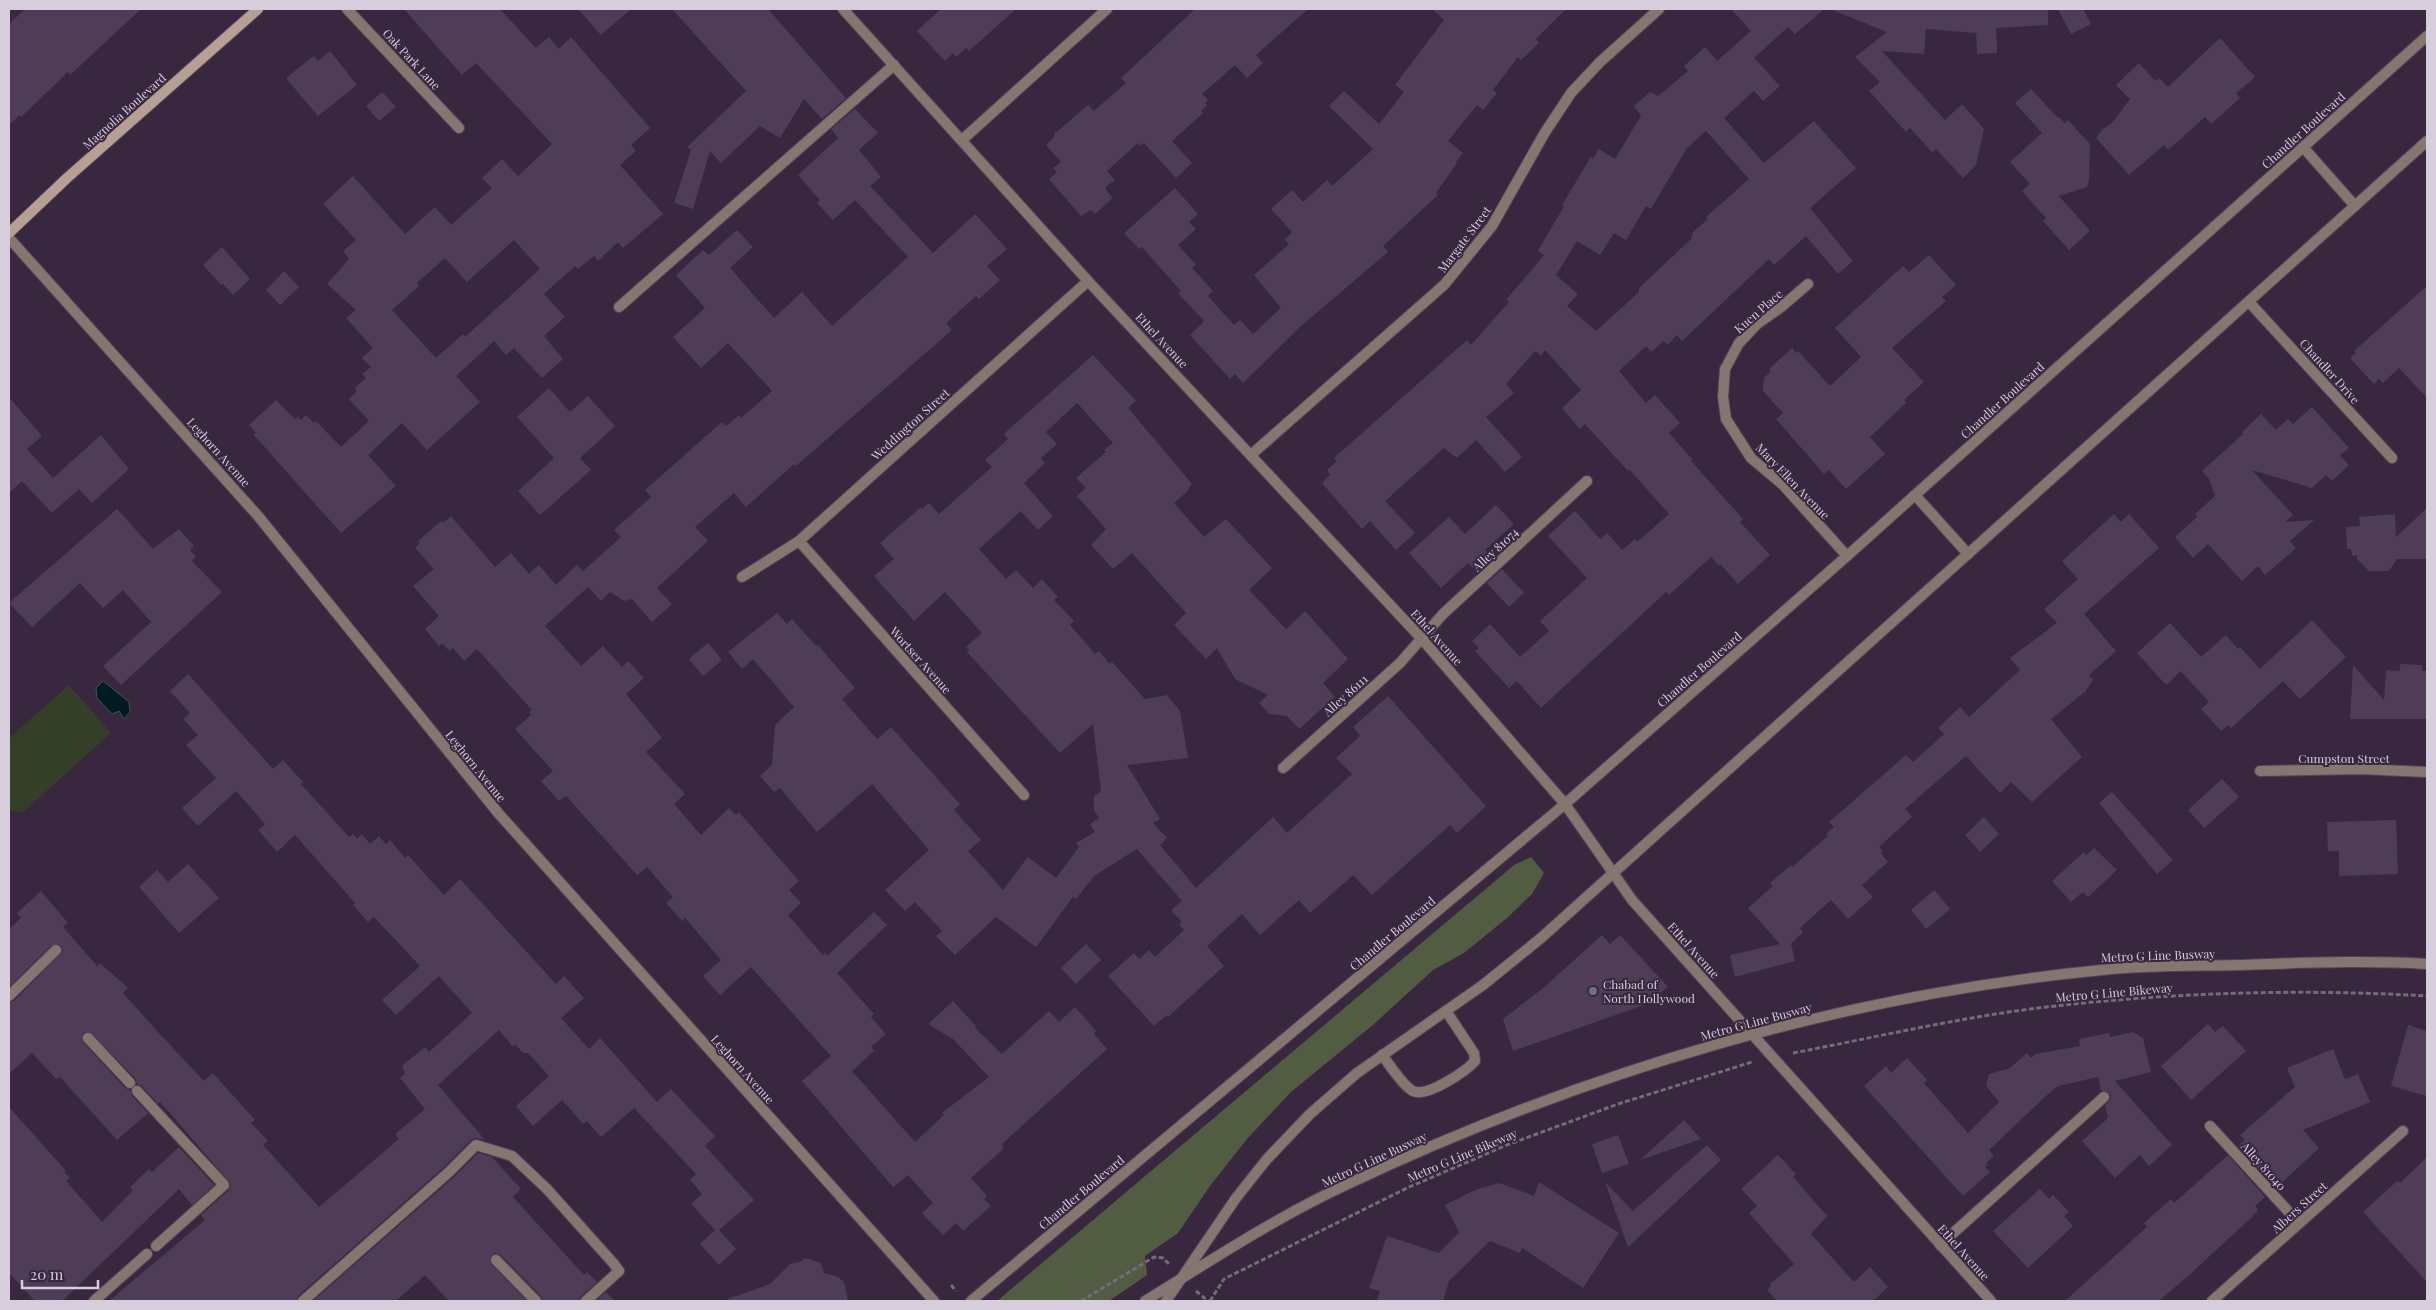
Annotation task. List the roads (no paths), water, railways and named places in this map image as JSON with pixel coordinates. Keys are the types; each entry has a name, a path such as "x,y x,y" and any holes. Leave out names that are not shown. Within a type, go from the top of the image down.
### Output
{"main road":[{"name":"Magnolia Boulevard","path":"9,233 258,9"}],"street":[{"name":"Oak Park Lane","path":"347,9 459,128"},
{"name":"Ethel Avenue","path":"843,9 1088,281 1252,454 1422,638 1565,804 1632,900 1991,1301"},
{"path":"962,140 1107,9"},
{"name":"Margate Street","path":"1252,454 1444,285 1492,226 1544,134 1571,93 1600,62 1659,9"},
{"name":"Chandler Boulevard","path":"971,1301 1565,804 1847,556 2427,36"},
{"path":"619,306 894,65"},
{"path":"1166,1301 1236,1198 1267,1159 1310,1114 1357,1073 1483,985 1541,938 2427,141"},
{"path":"2302,147 2355,206"},
{"name":"Leghorn Avenue","path":"9,238 258,516 499,814 934,1301"},
{"name":"Weddington Street","path":"742,577 799,541 1088,281"},
{"name":"Kuen Place","path":"1726,419 1723,397 1725,369 1739,343 1757,324 1780,308 1808,284"},
{"name":"Chandler Drive","path":"2249,302 2392,458"},
{"name":"Mary Ellen Avenue","path":"1726,419 1751,458 1783,485 1847,556"},
{"name":"Alley 81074","path":"1422,638 1442,614 1587,480"},
{"path":"1914,495 1968,554"},
{"name":"Wortser Avenue","path":"799,541 1024,795"},
{"name":"Alley 86111","path":"1283,768 1400,663 1422,638"},
{"name":"Cumpston Street","path":"2260,771 2360,768 2427,772"},
{"path":"9,996 56,950"},
{"name":"Metro G Line Busway","path":"1145,1301 1263,1228 1347,1184 1453,1136 1652,1063 1751,1034 1823,1016 1975,986 2105,969 2373,961 2427,964"},
{"path":"1382,1055 1413,1091 1424,1093 1467,1070 1475,1061 1474,1053 1446,1011"},
{"path":"88,1038 130,1083"},
{"path":"137,1092 224,1185 156,1246"},
{"path":"1940,1245 2104,1097"},
{"name":"Alley 81040","path":"2210,1126 2300,1223"},
{"name":"Albers Street","path":"2212,1301 2403,1130"},
{"path":"303,1301 449,1172 476,1145 512,1156 547,1189 619,1271 586,1301"},
{"path":"94,1301 147,1254"},
{"path":"496,1260 536,1301"}],"place":[{"name":"Chabad of North Hollywood","path":"1593,991"}]}
